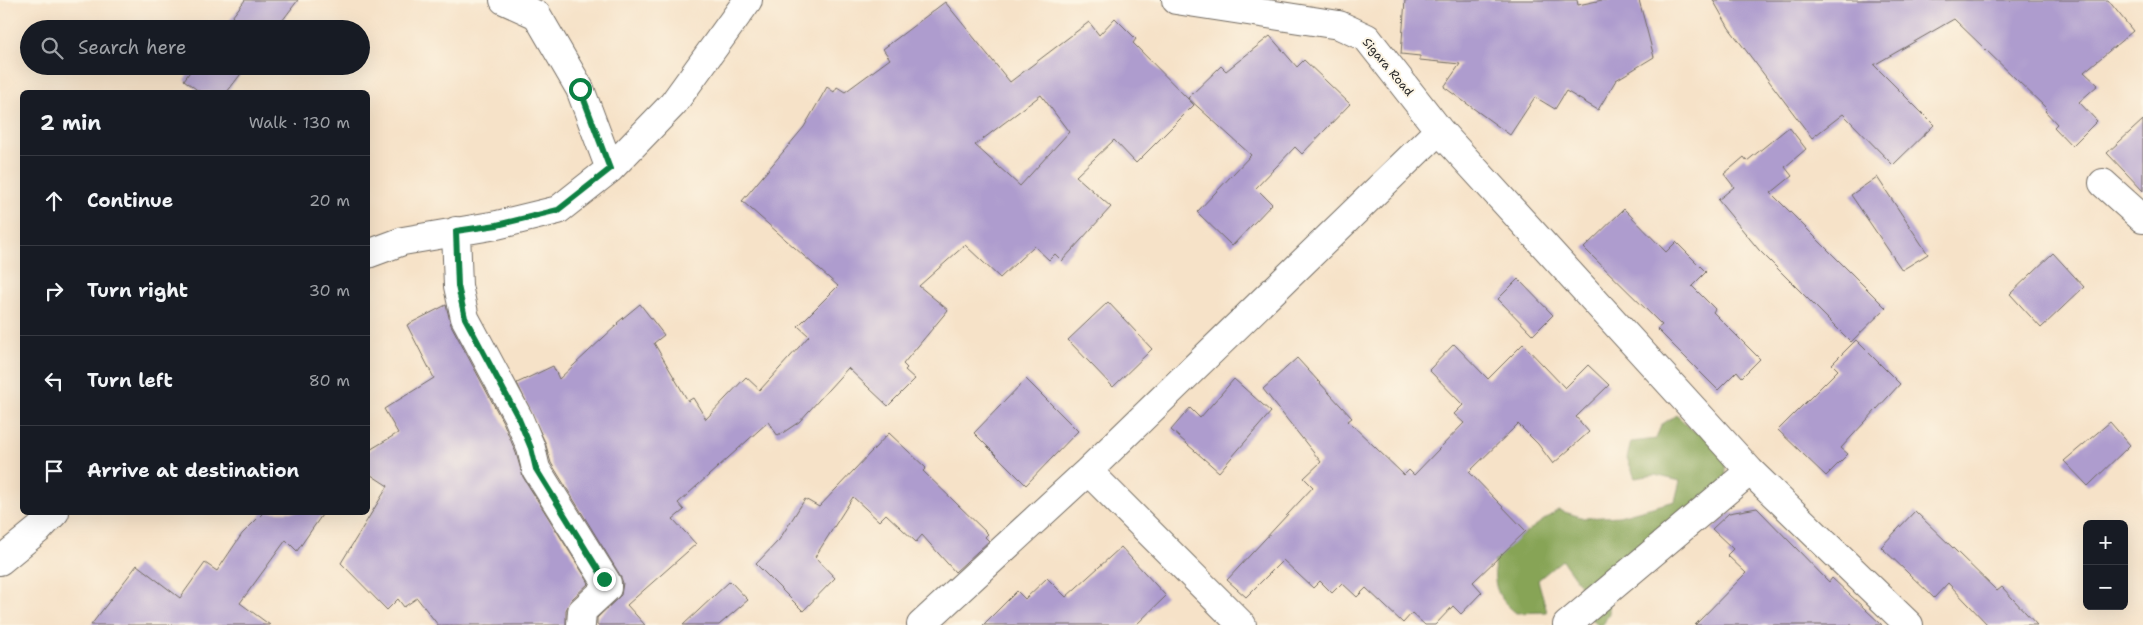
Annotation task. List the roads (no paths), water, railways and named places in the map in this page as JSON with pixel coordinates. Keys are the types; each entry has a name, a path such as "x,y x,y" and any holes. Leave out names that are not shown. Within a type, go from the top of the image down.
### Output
{"street":[{"path":"504,0 537,15 580,89 610,169"},
{"path":"370,253 404,241 497,225 558,210 610,169 673,104 748,0"},
{"name":"Sigara Road","path":"1176,0 1339,25 1367,38 1439,130 1750,470 1909,625"},
{"path":"921,625 1088,471 1439,130"},
{"path":"2103,183 2143,219"},
{"path":"456,231 458,286 465,318 518,417 531,448 536,469 607,583 606,588 582,611 581,625"},
{"path":"1567,625 1750,470"},
{"path":"1088,471 1242,625"},
{"path":"0,561 39,529 52,515"}]}
